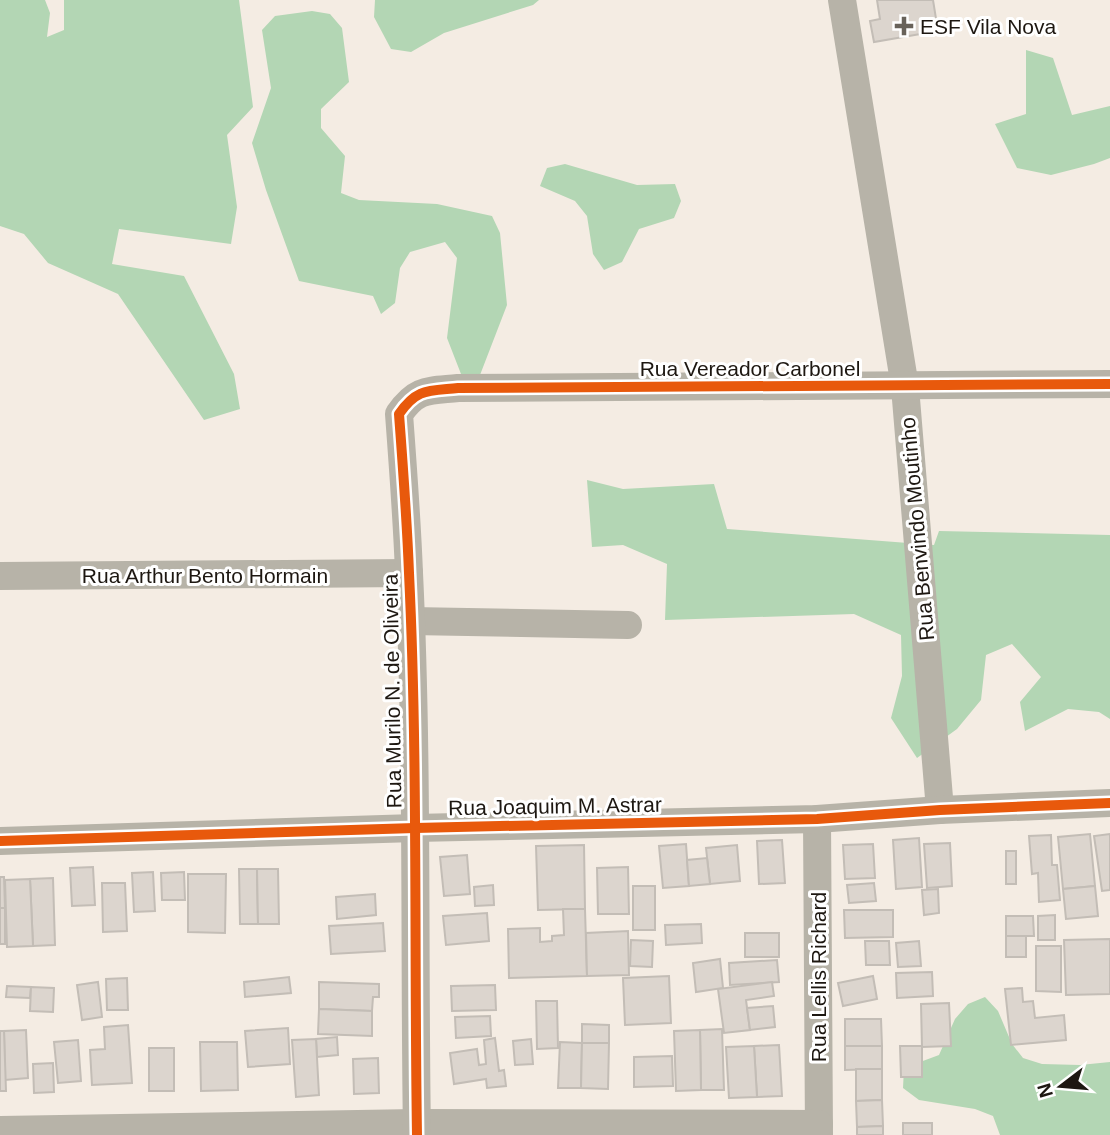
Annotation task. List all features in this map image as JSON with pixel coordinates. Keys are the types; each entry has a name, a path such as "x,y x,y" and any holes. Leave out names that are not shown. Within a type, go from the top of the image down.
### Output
{"street":[{"name":"Rua Benvindo Moutinho","path":"842,0 905,387 940,810"},
{"name":"Rua Vereador Carbonel","path":"399,414 408,401 423,392 458,388 1110,384"},
{"name":"Rua Murilo N. de Oliveira","path":"399,414 411,621 417,1129"},
{"name":"Rua Arthur Bento Hormain","path":"0,576 409,573"},
{"path":"411,621 628,625"},
{"name":"Rua Joaquim M. Astrar","path":"0,841 817,819 940,810 1110,803"},
{"name":"Rua Lellis Richard","path":"817,819 819,1129"},
{"path":"0,1130 819,1129"}],"green space":[{"path":"0,0 45,0 50,13 47,37 64,30 64,0 239,0 253,107 227,135 237,207 231,244 119,229 112,264 184,276 234,374 240,409 204,420 118,294 48,263 24,234 0,226"},
{"path":"375,0 539,0 533,5 444,33 411,52 391,49 374,17"},
{"path":"312,11 330,14 342,28 349,82 321,109 321,128 345,156 341,193 359,200 437,204 492,216 500,233 507,305 480,375 461,374 447,338 457,258 445,242 410,252 400,268 395,303 381,314 373,296 299,281 252,143 271,88 262,30 275,16"},
{"path":"1026,50 1053,58 1072,115 1110,106 1110,158 1051,175 1017,168 995,124 1026,114"},
{"path":"565,164 637,185 675,184 681,201 674,218 639,229 622,262 604,270 593,254 587,216 575,201 540,186 547,168"},
{"path":"587,480 623,489 714,484 727,529 934,545 939,531 1110,535 1110,719 1099,712 1068,709 1025,731 1020,702 1041,677 1012,644 986,655 981,700 957,729 917,758 891,718 902,676 901,635 854,614 665,620 667,564 623,545 592,547"},
{"path":"985,997 998,1011 1012,1044 1023,1058 1042,1064 1080,1065 1110,1062 1110,1135 1000,1135 993,1116 975,1109 919,1100 903,1088 904,1068 939,1055 955,1019 968,1004"}],"building":[{"name":"ESF Vila Nova","path":"877,0 933,0 938,31 874,42 870,21 880,19"},
{"path":"1090,834 1095,886 1063,889 1058,837"},
{"path":"1110,834 1110,890 1102,891 1094,836"},
{"path":"1051,835 1052,865 1057,865 1060,900 1039,902 1038,873 1032,874 1029,836"},
{"path":"919,838 922,887 896,889 893,840"},
{"path":"782,840 785,883 759,884 757,841"},
{"path":"950,843 952,886 927,888 924,844"},
{"path":"686,844 689,886 663,888 659,846"},
{"path":"873,844 875,878 845,879 843,845"},
{"path":"584,845 585,909 538,910 536,846"},
{"path":"737,845 740,881 710,884 706,848"},
{"path":"1006,851 1016,851 1016,884 1006,884"},
{"path":"467,855 470,894 444,896 440,857"},
{"path":"707,858 710,884 689,886 687,860"},
{"path":"93,867 95,905 72,906 70,868"},
{"path":"628,867 629,914 598,914 597,868"},
{"path":"239,869 257,869 258,924 240,924"},
{"path":"257,869 278,869 279,924 258,924"},
{"path":"153,872 155,911 134,912 132,873"},
{"path":"184,872 185,900 162,900 161,873"},
{"path":"188,874 226,874 225,933 188,932"},
{"path":"0,877 4,877 5,908 0,908"},
{"path":"53,878 55,945 33,946 30,879"},
{"path":"30,879 33,946 7,947 5,880"},
{"path":"102,883 125,883 127,931 103,932"},
{"path":"874,883 876,901 849,903 847,885"},
{"path":"493,885 494,905 475,906 474,887"},
{"path":"633,886 655,886 655,930 633,930"},
{"path":"1095,886 1098,916 1066,919 1063,889"},
{"path":"938,889 939,913 924,915 922,890"},
{"path":"375,894 376,915 337,919 336,897"},
{"path":"0,908 5,908 5,944 0,944"},
{"path":"563,909 585,909 587,976 509,978 508,929 540,928 540,942 552,941 552,936 564,935"},
{"path":"844,910 893,910 893,937 845,938"},
{"path":"487,913 489,941 446,945 443,916"},
{"path":"1055,915 1055,940 1038,940 1038,916"},
{"path":"1006,916 1033,916 1034,936 1006,936"},
{"path":"383,923 385,951 331,954 329,926"},
{"path":"701,924 702,943 666,945 665,925"},
{"path":"628,931 629,975 587,976 586,933"},
{"path":"745,933 779,933 779,957 745,957"},
{"path":"1006,936 1026,936 1026,957 1006,957"},
{"path":"1110,939 1110,994 1066,995 1064,940"},
{"path":"631,940 653,941 652,967 630,966"},
{"path":"865,941 889,941 890,965 866,965"},
{"path":"919,941 921,966 898,967 896,943"},
{"path":"1036,946 1061,946 1061,992 1036,991"},
{"path":"720,959 723,988 696,992 693,963"},
{"path":"777,960 779,982 730,985 729,963"},
{"path":"932,972 933,996 897,998 896,973"},
{"path":"669,976 671,1023 625,1025 623,978"},
{"path":"873,976 877,999 843,1006 838,983"},
{"path":"289,977 291,993 245,997 244,982"},
{"path":"127,978 128,1010 107,1010 106,979"},
{"path":"98,982 102,1017 82,1020 77,985"},
{"path":"319,982 379,984 379,997 373,997 372,1011 319,1009"},
{"path":"772,982 774,996 746,1000 750,1030 724,1033 718,989"},
{"path":"495,985 496,1010 452,1011 451,986"},
{"path":"7,986 31,987 30,998 6,997"},
{"path":"31,987 54,988 53,1012 30,1011"},
{"path":"1022,988 1023,1002 1033,1001 1035,1018 1064,1015 1066,1040 1011,1045 1005,989"},
{"path":"536,1001 557,1001 558,1048 537,1049"},
{"path":"949,1003 951,1046 922,1047 921,1004"},
{"path":"773,1006 775,1027 750,1030 747,1008"},
{"path":"319,1009 372,1011 372,1036 318,1034"},
{"path":"490,1016 491,1036 456,1038 455,1017"},
{"path":"845,1019 881,1019 882,1046 845,1046"},
{"path":"582,1024 609,1025 609,1043 582,1043"},
{"path":"128,1025 132,1083 92,1085 90,1050 105,1049 104,1027"},
{"path":"288,1028 290,1064 248,1067 245,1031"},
{"path":"722,1029 724,1090 701,1090 700,1030"},
{"path":"26,1030 28,1078 5,1080 4,1031"},
{"path":"700,1030 701,1090 676,1091 674,1031"},
{"path":"0,1031 4,1031 6,1091 0,1091"},
{"path":"337,1037 338,1055 317,1057 316,1039"},
{"path":"495,1038 499,1071 504,1070 506,1086 487,1088 486,1079 454,1084 450,1053 477,1049 479,1065 486,1064 484,1040"},
{"path":"316,1039 319,1095 296,1097 292,1040"},
{"path":"531,1039 533,1064 515,1065 513,1041"},
{"path":"78,1040 81,1081 58,1083 54,1042"},
{"path":"200,1042 237,1042 238,1090 201,1091"},
{"path":"560,1042 582,1043 581,1088 558,1088"},
{"path":"582,1043 609,1043 608,1089 581,1088"},
{"path":"779,1045 782,1096 757,1097 754,1046"},
{"path":"754,1046 757,1097 729,1098 726,1047"},
{"path":"845,1046 882,1046 882,1069 845,1070"},
{"path":"900,1046 922,1046 922,1077 901,1077"},
{"path":"149,1048 174,1048 174,1091 149,1091"},
{"path":"672,1056 673,1086 634,1087 634,1057"},
{"path":"378,1058 379,1093 354,1094 353,1059"},
{"path":"53,1063 54,1092 34,1093 33,1064"},
{"path":"856,1069 882,1069 882,1100 856,1101"},
{"path":"882,1100 883,1126 857,1127 856,1101"},
{"path":"903,1123 932,1123 932,1135 903,1135"},
{"path":"883,1126 883,1135 857,1135 857,1127"}],"cycle path":[{"path":"417,1135 414,713 399,414 405,406 424,392 458,388 1110,384"},
{"path":"0,841 817,819 940,810 1110,803"}],"place":[{"name":"ESF Vila Nova","path":"904,26"}]}
